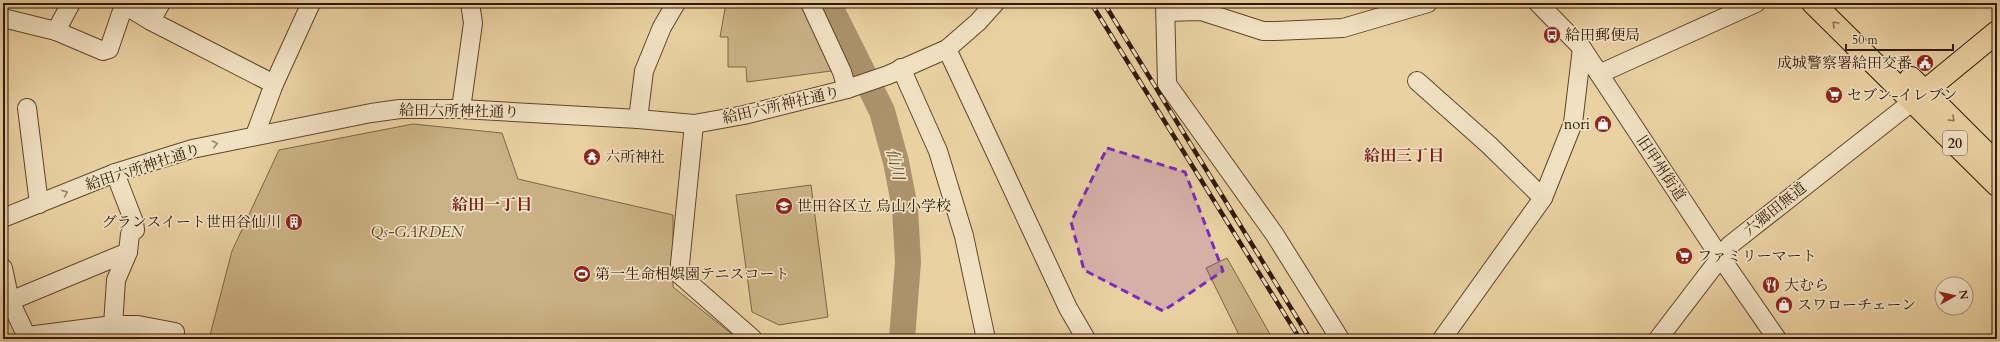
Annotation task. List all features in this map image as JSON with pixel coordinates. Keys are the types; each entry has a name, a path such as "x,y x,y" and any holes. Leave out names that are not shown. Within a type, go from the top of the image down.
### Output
{"main road":[{"name":"20","path":"1813,3 1997,164"},
{"name":"20","path":"1834,3 1997,185"},
{"path":"1918,96 1997,32"}],"street":[{"path":"56,31 71,3"},
{"path":"150,21 161,3"},
{"path":"255,135 274,84 311,3"},
{"path":"461,109 473,23 470,3"},
{"path":"638,119 644,71 662,27 676,3"},
{"path":"810,3 842,72 851,87"},
{"path":"986,339 964,236 940,158 901,68 947,49 978,22 995,3"},
{"path":"1340,339 1275,235 1167,84 1165,7 1201,11 1263,31 1276,31 1343,28 1428,3"},
{"name":"旧甲州街道","path":"1538,3 1582,48 1721,258 1777,339"},
{"path":"1598,74 1756,3"},
{"path":"3,18 56,31 103,51 109,49 123,4 150,21 274,84"},
{"path":"1442,339 1543,198 1573,123 1582,48"},
{"path":"947,49 1068,308 1086,339"},
{"name":"給田六所神社通り","path":"3,218 115,173 192,149 255,135 400,109 461,109 638,119 694,124 744,115 851,87 901,68"},
{"path":"1417,81 1489,145 1543,198"},
{"name":"六郷田無道","path":"1658,339 1730,245 1918,96"},
{"path":"27,108 39,204"},
{"path":"694,124 679,274 753,339"},
{"path":"113,325 116,280 128,252 130,234 135,230 134,222 115,173"},
{"path":"10,301 128,252"},
{"path":"3,268 10,301 28,337 113,325 138,325 175,332"}],"highlighted area":[{"path":"1107,148 1185,172 1223,271 1163,311 1084,270 1071,222"}],"green space":[{"path":"726,3 765,3 812,7 839,70 747,82 746,67 728,67 728,37 720,37"},
{"name":"Qs-GARDEN","path":"413,124 502,133 518,179 673,215 673,287 738,339 209,339 232,251 279,150"},
{"path":"811,185 828,317 779,325 752,312 736,195"},
{"path":"1227,258 1271,336 1265,339 1241,339 1206,268"}],"waterway":[{"name":"仙川","path":"828,3 882,111 896,162 905,208 908,262 902,339"}],"railway":[{"path":"1091,3 1300,339"},
{"path":"1104,3 1310,339"}],"place":[{"name":"給田郵便局","path":"1552,35"},
{"name":"成城警察署給田交番","path":"1925,63"},
{"name":"セブン-イレブン","path":"1834,95"},
{"name":"nori","path":"1603,124"},
{"name":"六所神社","path":"592,157"},
{"name":"世田谷区立 烏山小学校","path":"784,206"},
{"name":"グランスイート世田谷仙川","path":"294,222"},
{"name":"ファミリーマート","path":"1684,256"},
{"name":"第一生命相娯園テニスコート","path":"582,274"},
{"name":"大むら","path":"1771,285"},
{"name":"スワローチェーン","path":"1784,305"}],"district":[{"name":"給田三丁目","path":"1404,155"},
{"name":"給田一丁目","path":"492,204"}]}
